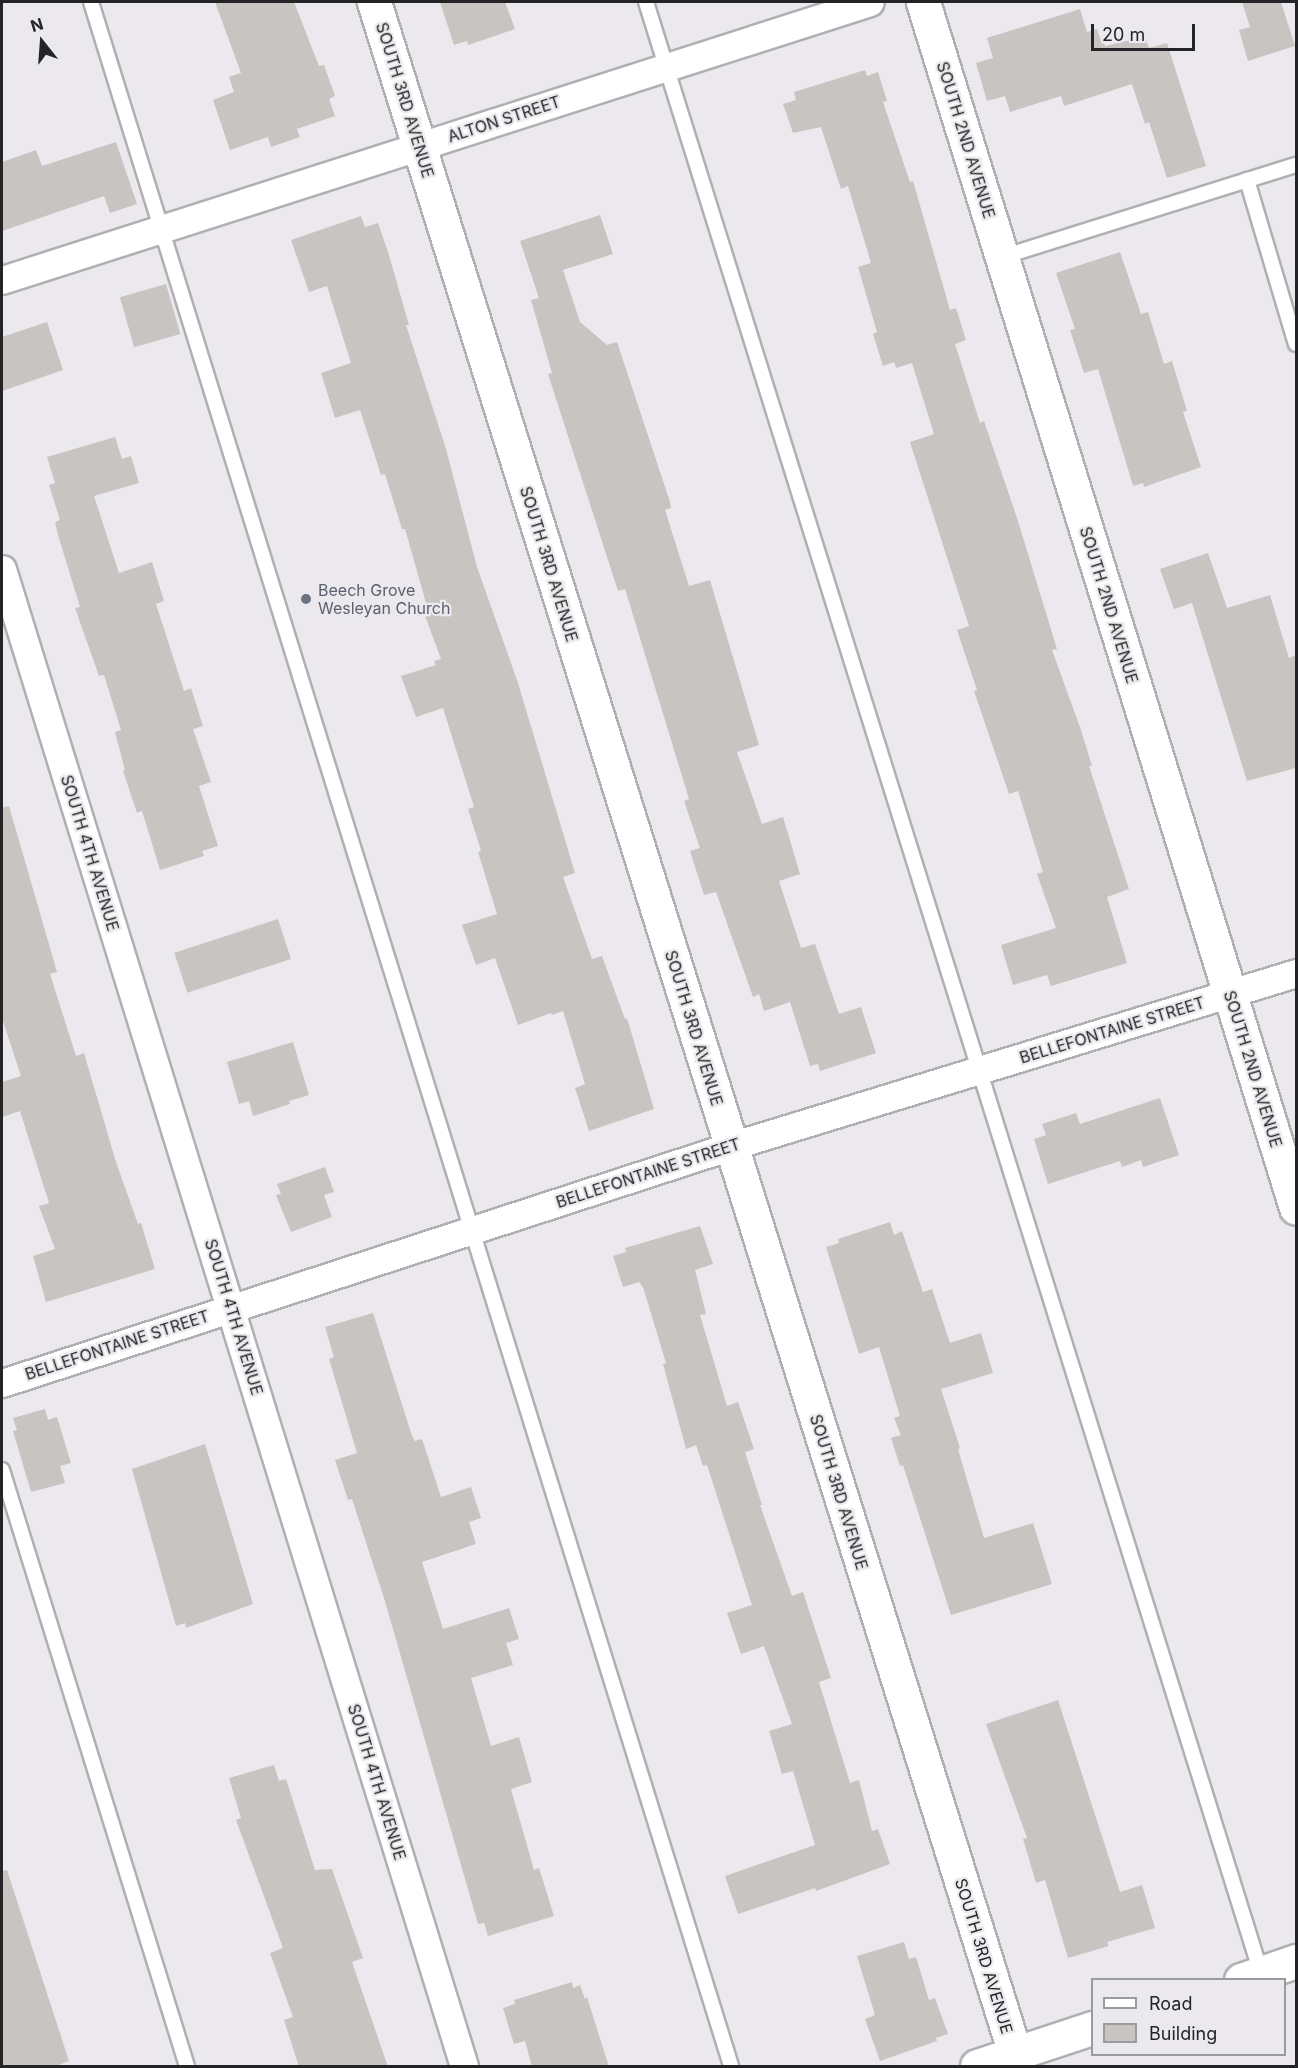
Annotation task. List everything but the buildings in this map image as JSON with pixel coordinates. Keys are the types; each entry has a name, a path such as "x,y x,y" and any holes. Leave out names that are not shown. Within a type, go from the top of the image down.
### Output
{"street":[{"name":"SOUTH 3RD AVENUE","path":"374,2 1015,2054"},
{"name":"ALTON STREET","path":"2,280 870,2"},
{"name":"SOUTH 2ND AVENUE","path":"923,2 1296,1208"},
{"name":"SOUTH 4TH AVENUE","path":"3,578 231,1306 464,2067"},
{"name":"BELLEFONTAINE STREET","path":"2,1383 231,1306 731,1146 1296,973"},
{"path":"1251,1976 1296,1961"},
{"path":"977,2067 1091,2028"}],"lane":[{"path":"91,2 731,2067"},
{"path":"646,2 979,1070 1251,1976"},
{"path":"1002,257 1296,165"},
{"path":"1246,180 1296,344"},
{"path":"2,1470 187,2067"}],"place":[{"name":"Beech Grove Wesleyan Church","path":"306,599"}]}
